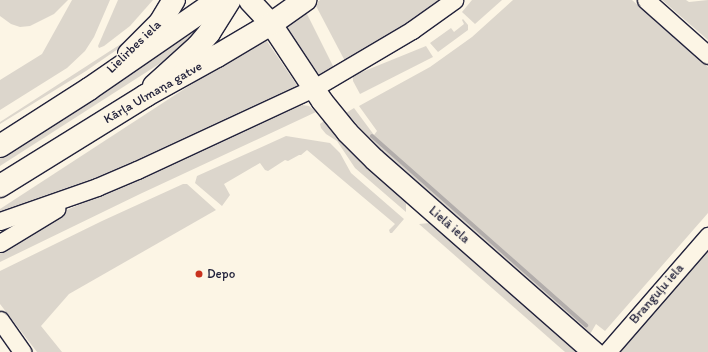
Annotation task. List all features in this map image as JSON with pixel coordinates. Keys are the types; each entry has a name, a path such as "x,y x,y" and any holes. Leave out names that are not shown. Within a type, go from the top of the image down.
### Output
{"main road":[{"name":"Lielirbes iela","path":"89,89 136,49 160,23 174,0"},
{"path":"0,146 89,89 218,0"},
{"path":"145,96 159,80 198,46 209,34 230,0"},
{"name":"Kārļa Ulmaņa gatve","path":"0,186 145,96 271,24 305,0"}],"street":[{"path":"249,0 271,24"},
{"path":"264,0 271,24"},
{"path":"0,222 97,187 200,142 314,88 412,30 454,0"},
{"path":"646,0 708,55"},
{"name":"Lielā iela","path":"271,24 314,88 347,132 374,159 594,352"},
{"path":"0,243 97,187"},
{"name":"Branguļu iela","path":"607,352 708,236"},
{"path":"0,320 22,352"}],"shaded area":[{"path":"0,0 68,0 54,14 30,26 20,27 11,24 0,16"},
{"path":"72,0 110,0 94,37 85,51 67,68 0,110 0,80 42,54"},
{"path":"118,0 153,0 130,26 104,46 99,48 98,46"},
{"path":"320,0 441,0 346,63 315,4"},
{"path":"472,0 502,0 475,24 462,12"},
{"path":"513,0 632,0 708,67 708,213 605,331 596,324 589,336 394,168 376,144 346,113 354,108 374,135 377,131 359,106 430,67 472,37"},
{"path":"662,0 686,0 689,2 708,0 708,40"},
{"path":"305,10 334,68 320,76 284,24"},
{"path":"463,19 468,25 468,30 438,52 430,43 451,28 454,32 464,24"},
{"path":"213,20 170,57 0,166 0,157"},
{"path":"138,31 128,42 86,71 0,124 0,122 127,40"},
{"path":"264,37 299,88 132,165 0,215 0,209"},
{"path":"426,46 433,57 360,94 353,81 353,77 357,74"},
{"path":"302,105 309,106 316,112 140,194 0,262 0,248 67,210"},
{"path":"324,121 347,146 401,196 406,203 406,212 355,168 337,141 326,134 321,128 320,124"},
{"path":"286,136 330,143 340,153 351,173 404,219 392,233 390,233 389,230 395,224 307,150 301,155 288,161 285,160 268,171 265,170 260,163 224,184 230,195 222,206 195,183 197,176"},
{"path":"183,184 187,184 216,210 69,294 41,326 62,352 37,352 0,304 0,271 102,221"},
{"path":"430,223 578,348 575,352 565,352 419,224"},
{"path":"708,249 708,352 620,352 632,338"}],"waterway":[{"path":"372,136 586,325"}],"place":[{"name":"Depo","path":"199,274"}]}
